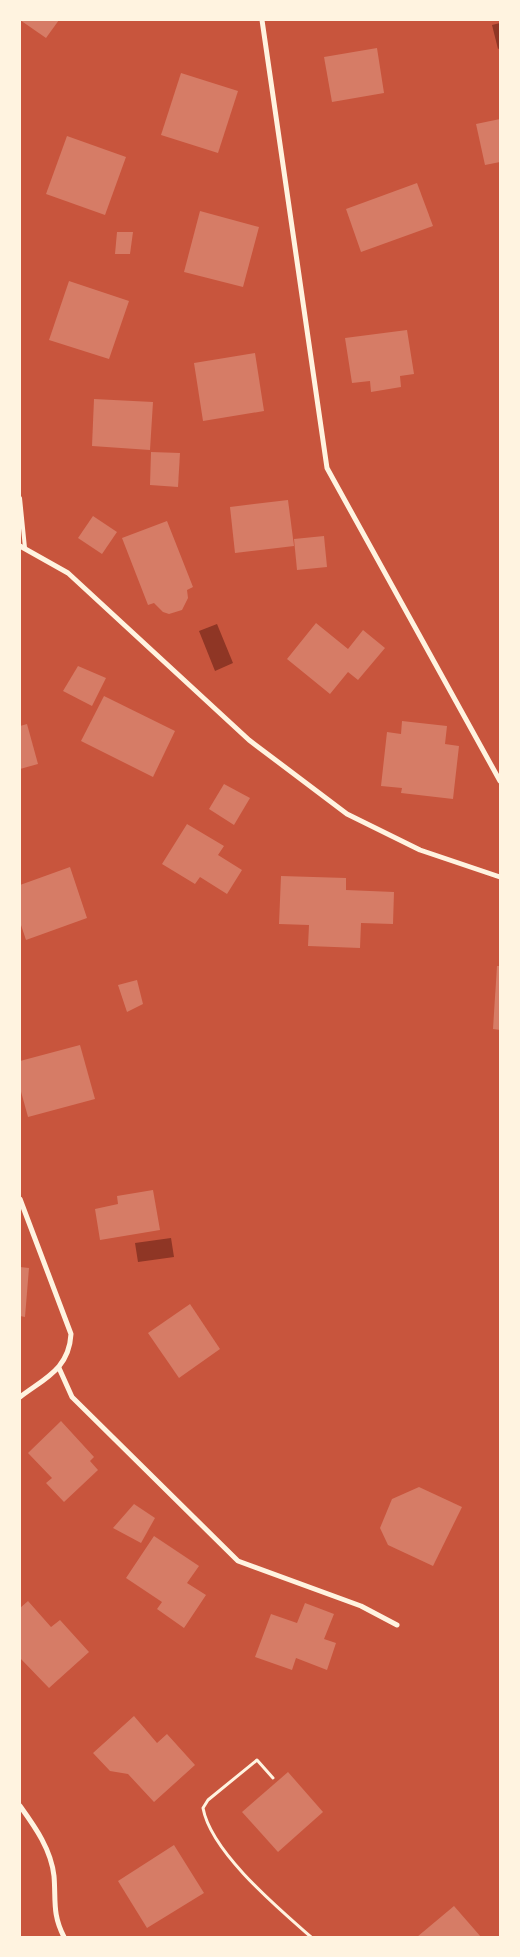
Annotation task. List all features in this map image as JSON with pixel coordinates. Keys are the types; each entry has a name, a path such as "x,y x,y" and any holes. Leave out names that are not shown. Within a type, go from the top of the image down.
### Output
{"street":[{"path":"262,20 326,468 500,782"},
{"path":"23,547 68,573 249,740 347,814 420,850 500,877"},
{"path":"20,1199 71,1334 70,1350 59,1368 20,1398"},
{"path":"59,1368 72,1396 238,1561 360,1606 397,1625"},
{"path":"20,1806 48,1851 54,1876 56,1921 64,1937"}],"lane":[{"path":"20,498 23,547"}],"path":[{"path":"273,1778 257,1760 208,1800 203,1808 205,1822 224,1850 266,1897 311,1937"}],"shaded area":[{"path":"500,23 500,48 498,49 492,25"},
{"path":"217,624 233,663 215,671 199,631"},
{"path":"171,1238 174,1257 138,1262 135,1243"}],"building":[{"path":"20,20 59,20 46,38"},
{"path":"377,48 384,93 332,102 324,57"},
{"path":"181,73 238,91 218,153 161,135"},
{"path":"500,119 500,162 485,165 476,124"},
{"path":"67,136 126,157 105,215 46,194"},
{"path":"417,183 433,226 361,252 346,209"},
{"path":"200,211 259,227 243,287 184,272"},
{"path":"117,232 133,232 130,254 115,254"},
{"path":"69,281 129,301 109,359 49,340"},
{"path":"407,330 414,374 400,376 401,387 371,392 370,381 352,383 345,338"},
{"path":"255,353 264,411 203,421 194,363"},
{"path":"94,399 153,402 150,450 92,446"},
{"path":"151,452 180,453 178,487 150,485"},
{"path":"288,500 294,546 235,553 230,507"},
{"path":"93,516 117,532 102,554 78,538"},
{"path":"167,521 193,587 187,590 188,598 182,610 169,614 163,612 154,603 148,605 122,538"},
{"path":"324,536 327,567 297,570 294,539"},
{"path":"316,623 348,649 363,630 385,648 358,680 348,672 330,694 287,659"},
{"path":"78,666 106,678 92,706 63,691"},
{"path":"104,696 175,731 153,777 81,741"},
{"path":"402,721 447,726 445,744 459,746 453,799 401,793 402,788 381,786 387,732 401,734"},
{"path":"27,724 38,764 20,769 20,726"},
{"path":"224,784 250,798 234,825 209,809"},
{"path":"187,824 224,846 218,855 242,870 227,894 200,877 195,884 162,864"},
{"path":"70,867 87,918 26,940 20,922 20,885"},
{"path":"281,876 346,878 346,890 394,892 393,924 361,923 360,948 308,946 309,925 279,924"},
{"path":"497,966 500,966 500,1030 493,1029"},
{"path":"137,980 143,1004 127,1012 118,985"},
{"path":"80,1045 95,1099 28,1117 20,1088 20,1061"},
{"path":"153,1190 160,1230 100,1240 95,1209 118,1204 117,1196"},
{"path":"20,1267 29,1268 25,1317 20,1316"},
{"path":"190,1304 220,1349 179,1378 148,1333"},
{"path":"61,1421 94,1457 90,1461 98,1470 64,1502 46,1483 52,1478 28,1453"},
{"path":"419,1487 462,1507 433,1566 388,1545 380,1528 392,1499"},
{"path":"134,1504 155,1518 141,1543 113,1528"},
{"path":"154,1536 199,1566 187,1583 206,1595 184,1628 157,1609 162,1602 126,1578"},
{"path":"28,1601 51,1627 60,1620 89,1652 49,1688 20,1658 20,1608"},
{"path":"305,1603 334,1614 324,1639 336,1643 327,1670 296,1658 292,1670 255,1657 271,1614 297,1623"},
{"path":"134,1716 157,1743 167,1734 195,1765 154,1802 128,1774 110,1771 93,1753"},
{"path":"288,1772 323,1812 278,1852 242,1812"},
{"path":"174,1845 204,1893 147,1928 118,1881"},
{"path":"454,1906 481,1937 417,1937"}]}
